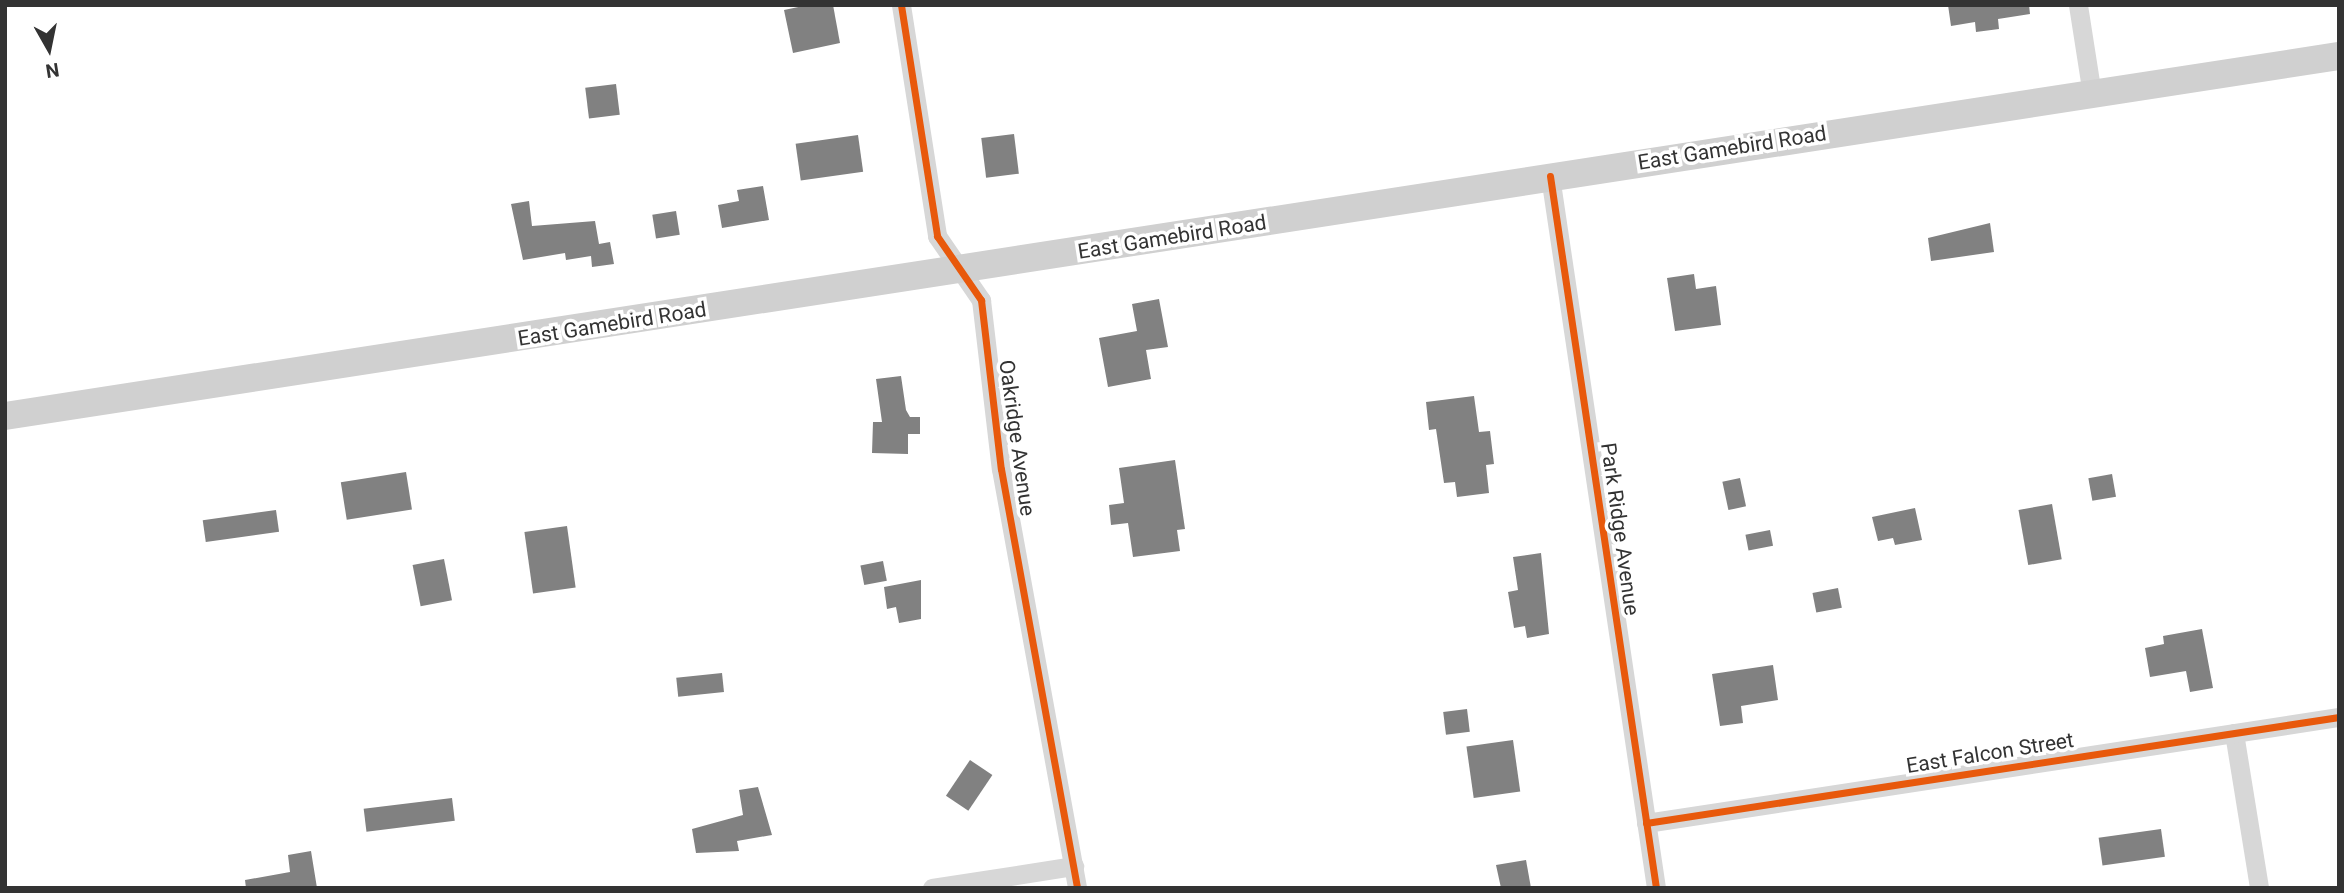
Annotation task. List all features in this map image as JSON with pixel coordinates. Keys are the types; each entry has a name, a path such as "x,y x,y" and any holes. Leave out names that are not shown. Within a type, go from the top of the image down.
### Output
{"main road":[{"name":"East Gamebird Road","path":"5,416 958,272 1550,176 2339,55"}],"street":[{"name":"Oakridge Avenue","path":"901,5 937,236 958,272 981,300 1001,469 1077,888"},
{"path":"2078,5 2092,94"},
{"name":"Park Ridge Avenue","path":"1550,176 1656,888"},
{"name":"East Falcon Street","path":"1646,823 2339,717"},
{"path":"2234,733 2259,888"},
{"path":"932,888 1074,866"}],"building":[{"path":"808,5 833,5 840,43 793,53 784,10"},
{"path":"1948,5 2029,5 2030,14 1998,19 1999,29 1976,32 1975,22 1951,26"},
{"path":"616,84 620,115 589,119 585,88"},
{"path":"1014,134 1019,174 986,178 981,138"},
{"path":"858,135 863,172 801,180 796,144"},
{"path":"763,186 769,220 722,228 718,205 739,201 737,190"},
{"path":"529,201 532,226 595,221 599,244 610,242 614,264 592,267 591,256 566,260 565,253 523,260 511,204"},
{"path":"676,211 680,235 656,238 652,215"},
{"path":"1990,223 1994,252 1931,261 1928,238"},
{"path":"1694,274 1696,289 1716,286 1721,325 1675,331 1667,278"},
{"path":"1159,299 1168,347 1146,350 1151,379 1108,387 1099,338 1137,331 1132,304"},
{"path":"901,376 906,410 910,417 920,417 920,434 908,434 908,454 872,453 873,422 882,422 876,379"},
{"path":"1474,396 1479,432 1490,431 1494,464 1486,465 1489,493 1457,497 1455,482 1444,483 1436,429 1429,430 1426,402"},
{"path":"1175,460 1185,529 1177,530 1180,551 1133,557 1128,523 1111,525 1109,505 1124,503 1119,468"},
{"path":"406,472 412,510 347,520 341,482"},
{"path":"2112,474 2116,497 2092,501 2088,478"},
{"path":"1740,478 1746,506 1728,510 1722,482"},
{"path":"2052,504 2062,559 2028,565 2019,510"},
{"path":"1915,508 1922,540 1895,545 1893,538 1878,541 1872,517"},
{"path":"276,510 279,532 206,542 203,520"},
{"path":"567,526 576,587 533,593 524,532"},
{"path":"1770,530 1773,546 1749,550 1745,535"},
{"path":"1541,553 1549,634 1527,638 1525,626 1514,628 1508,592 1518,590 1513,557"},
{"path":"444,559 452,600 421,606 413,565"},
{"path":"883,561 887,581 864,585 860,565"},
{"path":"921,580 921,619 899,623 896,607 887,609 884,587"},
{"path":"1838,588 1842,608 1816,613 1812,593"},
{"path":"2202,629 2213,688 2190,692 2186,671 2150,677 2145,648 2164,644 2163,636"},
{"path":"1773,665 1778,700 1741,706 1743,723 1720,726 1712,674"},
{"path":"722,673 724,692 678,697 676,678"},
{"path":"1467,709 1470,732 1446,735 1443,712"},
{"path":"1513,740 1520,791 1474,798 1466,747"},
{"path":"970,760 992,775 968,811 946,796"},
{"path":"758,787 772,835 737,841 739,851 696,853 692,829 743,815 739,790"},
{"path":"452,798 455,821 366,832 364,809"},
{"path":"2161,829 2165,857 2103,865 2099,838"},
{"path":"311,851 317,888 246,888 245,880 290,872 288,855"},
{"path":"1526,860 1531,888 1501,888 1496,865"}],"cycle path":[{"path":"901,5 937,236 981,300 1001,469 1077,888"},
{"path":"1550,176 1656,888"},
{"path":"1646,823 2339,717"}]}
